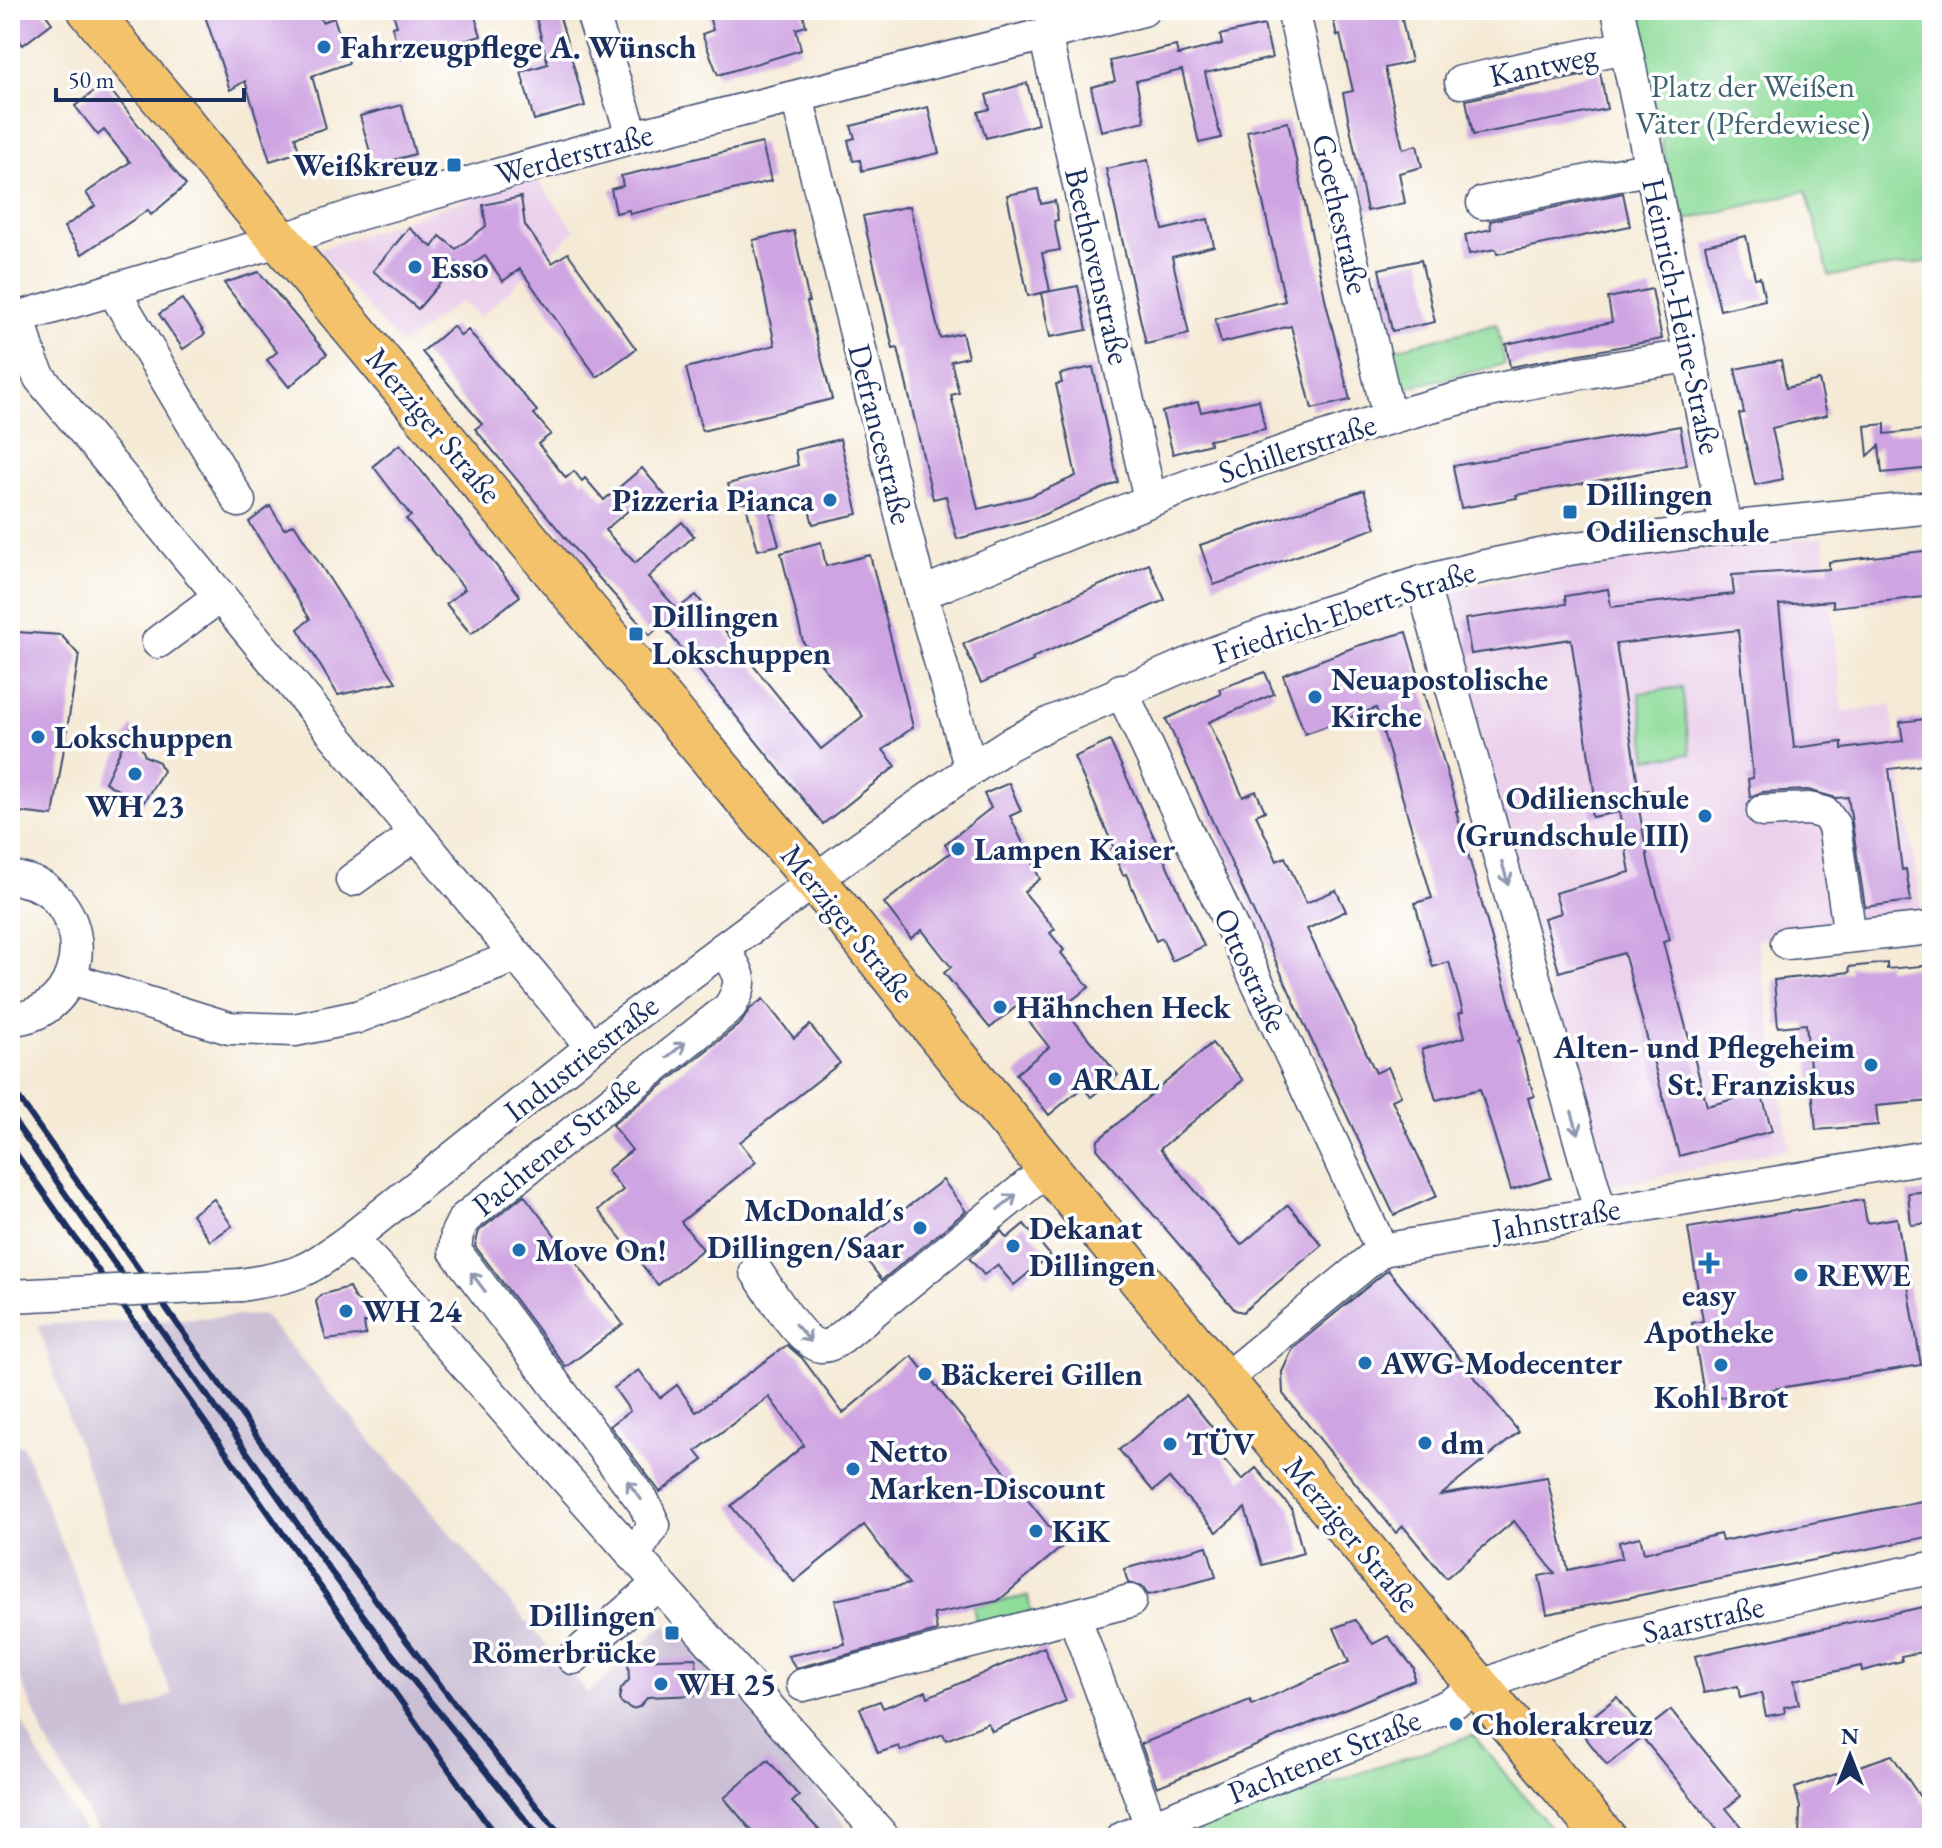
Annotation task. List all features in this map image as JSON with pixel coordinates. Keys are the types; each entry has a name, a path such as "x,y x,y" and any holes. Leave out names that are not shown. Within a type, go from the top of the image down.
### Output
{"main road":[{"name":"Merziger Straße","path":"89,10 814,880 1605,1838"}],"street":[{"path":"591,10 633,137"},
{"name":"Werderstraße","path":"14,319 282,240 358,214 633,137 1143,10"},
{"name":"Goethestraße","path":"1293,10 1389,418"},
{"name":"Heinrich-Heine-Straße","path":"1618,10 1726,528"},
{"name":"Beethovenstraße","path":"1045,34 1150,499"},
{"name":"Kantweg","path":"1461,82 1625,47"},
{"name":"Defrancestraße","path":"797,97 921,594 971,769"},
{"path":"1483,203 1651,168"},
{"path":"113,290 239,501"},
{"path":"14,319 40,378 592,1047"},
{"name":"Schillerstraße","path":"921,594 1150,499 1286,449 1471,395 1585,372 1690,356"},
{"name":"Friedrich-Ebert-Straße","path":"814,880 971,769 1019,739 1121,690 1297,622 1422,582 1569,549 1726,528 1932,507"},
{"path":"1422,582 1600,1211"},
{"path":"158,642 220,596"},
{"name":"Ottostraße","path":"1121,690 1382,1250"},
{"path":"1763,811 1809,809 1825,813 1834,826 1850,936"},
{"path":"352,880 416,834"},
{"path":"10,877 33,882 53,894 68,912 76,934 77,957 71,979 58,998 41,1012 10,1019"},
{"name":"Industriestraße","path":"10,1296 241,1285 277,1279 304,1270 351,1239 592,1047 814,880"},
{"path":"1787,943 1932,928"},
{"name":"Pachtener Straße","path":"633,1556 654,1525 644,1503 455,1251 457,1233 464,1219 729,1008 741,989 739,974 723,949"},
{"path":"71,979 229,1028 295,1030 357,1017 517,956"},
{"name":"Jahnstraße","path":"1224,1380 1382,1250 1932,1156"},
{"path":"756,1271 806,1339 821,1346 829,1345 1049,1168"},
{"path":"351,1239 413,1304 884,1838"},
{"name":"Saarstraße","path":"1479,1687 1583,1648 1932,1568"},
{"path":"573,1658 658,1584"},
{"path":"803,1685 1130,1601"},
{"path":"1074,1616 1137,1832"},
{"name":"Pachtener Straße","path":"1137,1832 1447,1706 1479,1687"}],"shaded area":[{"path":"535,176 575,231 480,317 461,301 401,346 318,250"},
{"name":"Odilienschule (Grundschule III)","path":"1823,537 1843,712 1891,705 1923,919 1757,939 1790,1149 1606,1187 1440,594 1555,568"},
{"path":"263,1315 588,1693 664,1625 710,1661 856,1838 102,1838 45,1738 10,1654 10,1449 22,1444 130,1713 172,1695 70,1423 38,1325"},
{"path":"10,1696 36,1751 89,1838 10,1838"}],"green space":[{"name":"Platz der Weißen Väter (Pferdewiese)","path":"1636,10 1932,10 1932,261 1829,276 1806,191 1677,222"},
{"path":"1497,324 1505,364 1405,388 1393,380 1386,351"},
{"path":"1682,687 1690,754 1648,759 1639,693"},
{"path":"1028,1596 1032,1618 978,1630 973,1606"},
{"path":"1473,1735 1559,1838 1183,1838 1231,1817"}],"building":[{"path":"10,10 42,10 52,23 23,45 10,28"},
{"path":"203,10 318,10 322,22 334,18 349,63 312,76 326,128 295,137 299,152 270,161 245,81 230,90"},
{"path":"405,10 473,10 481,36 401,59 392,27 397,26 393,13"},
{"path":"534,10 558,10 585,106 534,120 521,72 548,64"},
{"path":"707,10 802,10 806,26 796,29 801,50 718,75 702,34 713,30"},
{"path":"1331,10 1400,10 1411,62 1385,68 1403,149 1417,145 1422,167 1399,173 1405,203 1367,211 1343,93 1353,91"},
{"path":"1264,25 1272,58 1205,73 1221,138 1199,143 1182,70 1136,81 1145,121 1101,131 1091,87 1115,81 1110,61 1176,46 1178,55 1222,44 1220,35"},
{"path":"1600,72 1607,109 1473,135 1466,100"},
{"path":"105,83 186,185 151,215 148,210 82,254 64,227 95,206 86,193 130,162 104,130 98,135 75,106"},
{"path":"1027,83 1038,124 986,138 978,112 990,109 986,95"},
{"path":"402,105 415,154 375,170 360,116"},
{"path":"928,107 939,153 862,171 860,160 853,161 848,140 855,138 851,126"},
{"path":"1288,122 1350,400 1312,409 1291,326 1221,343 1215,319 1285,301 1247,131"},
{"path":"762,143 771,181 630,214 629,210 616,213 611,189 623,186 621,176"},
{"path":"1148,160 1163,230 1208,219 1214,246 1172,257 1189,334 1146,344 1106,169"},
{"path":"1038,189 1041,204 1055,201 1058,220 1054,221 1060,250 1042,253 1050,291 1028,296 1007,195"},
{"path":"1623,193 1630,226 1497,254 1496,249 1469,254 1465,235 1491,229 1490,221"},
{"path":"521,197 525,225 552,263 568,253 636,349 597,377 520,269 503,281 485,256 464,271 457,263 418,309 373,271 409,228 432,247 440,236 456,249 486,226 483,205"},
{"path":"910,206 940,338 962,333 968,357 951,361 959,393 951,395 978,509 1031,496 1076,476 1056,384 1062,383 1060,374 1093,367 1118,482 1036,518 957,539 946,496 933,499 898,348 893,349 863,216"},
{"path":"794,231 807,302 832,399 702,431 686,368 775,345 753,240"},
{"path":"1746,236 1755,278 1760,277 1765,300 1720,310 1705,245"},
{"path":"1421,260 1435,322 1392,331 1379,269"},
{"path":"259,272 327,354 289,387 267,360 277,352 224,283"},
{"path":"1078,286 1087,330 1050,337 1041,293"},
{"path":"1652,289 1662,339 1510,367 1506,344 1612,322 1608,298"},
{"path":"182,299 205,334 183,349 159,314"},
{"path":"453,326 461,336 468,330 537,411 534,414 551,434 538,444 566,478 574,471 582,481 585,478 604,500 642,468 668,499 653,512 642,499 605,530 635,563 682,522 694,536 648,577 677,609 696,595 821,749 863,716 803,642 781,553 821,542 826,566 870,555 913,727 883,750 896,766 823,824 664,627 662,629 660,626 650,635 475,429 482,424 422,352"},
{"path":"1781,360 1786,388 1819,380 1827,415 1772,428 1783,479 1755,485 1739,414 1744,413 1735,369"},
{"path":"1259,400 1265,429 1209,440 1210,444 1173,454 1162,412 1198,402 1201,412"},
{"path":"1885,424 1885,434 1932,429 1932,468 1882,473 1879,446 1868,456 1865,426"},
{"path":"1680,426 1687,465 1516,495 1517,498 1461,508 1453,466"},
{"path":"840,439 858,514 813,524 808,506 770,514 779,545 758,550 745,502 734,505 728,484 798,465 795,450"},
{"path":"400,444 520,596 471,634 446,604 465,589 406,519 411,516 373,466"},
{"path":"1364,490 1376,528 1214,585 1200,545"},
{"path":"270,506 284,529 294,524 396,682 338,695 298,629 310,619 249,522"},
{"path":"1932,550 1932,596 1833,607 1833,601 1779,605 1794,748 1842,742 1842,749 1903,741 1900,722 1925,719 1931,764 1889,769 1902,870 1906,869 1911,901 1865,907 1848,797 1836,798 1808,790 1762,792 1750,797 1748,779 1753,778 1738,630 1616,644 1639,791 1649,790 1652,807 1639,809 1649,866 1670,940 1663,942 1707,1106 1761,1092 1772,1131 1679,1156 1624,953 1559,972 1544,918 1561,913 1555,893 1630,872 1619,812 1592,817 1589,798 1595,797 1571,639 1471,654 1465,619 1566,604 1565,596 1608,589 1611,607 1734,594 1732,575 1829,569 1829,562"},
{"path":"1149,564 1165,600 981,683 963,644"},
{"name":"Lokschuppen","path":"17,632 61,635 79,655 53,816 10,811 10,662 14,662"},
{"path":"1406,632 1520,1040 1534,1096 1528,1098 1551,1178 1511,1190 1480,1089 1436,1100 1429,1077 1422,1049 1465,1037 1459,1013 1463,1012 1449,962 1433,967 1423,933 1415,903 1432,898 1376,708 1305,734 1283,675 1357,646"},
{"path":"1265,672 1274,694 1209,722 1243,797 1256,791 1265,811 1256,815 1277,861 1285,857 1306,903 1336,890 1346,911 1307,929 1376,1073 1388,1067 1401,1096 1392,1100 1437,1196 1394,1215 1166,719 1221,694 1219,689"},
{"name":"WH 23","path":"132,726 145,756 159,762 163,771 142,805 105,782"},
{"path":"1110,741 1204,946 1172,961 1162,938 1156,941 1126,874 1123,875 1074,757"},
{"path":"1009,783 1021,811 1010,816 1040,879 1024,892 1055,929 1050,933 1064,950 1061,953 1089,987 1063,1007 1118,1075 1091,1097 1083,1087 1049,1115 1016,1074 1049,1047 1017,1006 990,1028 944,973 951,967 922,930 911,938 884,903 951,852 945,844 991,808 984,794"},
{"path":"1887,963 1887,969 1932,965 1932,1101 1876,1106 1878,1125 1816,1130 1806,1024 1778,1027 1774,980 1850,972 1849,967"},
{"path":"763,999 794,1038 810,1025 840,1063 740,1142 756,1162 681,1222 703,1249 658,1285 598,1210 623,1190 607,1170 632,1150 612,1125 741,1023 750,1009"},
{"path":"1212,1043 1243,1080 1160,1149 1241,1245 1288,1205 1322,1245 1243,1312 1235,1310 1097,1149 1098,1140"},
{"path":"943,1180 966,1211 882,1280 856,1246"},
{"path":"1932,1191 1932,1223 1911,1225 1908,1193"},
{"path":"524,1195 623,1324 566,1367 475,1246 479,1231"},
{"path":"214,1199 232,1226 210,1241 192,1214"},
{"name":"REWE","path":"1863,1200 1867,1223 1897,1218 1921,1365 1705,1400 1692,1323 1703,1321 1688,1228"},
{"name":"Dekanat Dillingen","path":"1024,1224 1050,1255 1014,1285 997,1265 984,1275 969,1258 1001,1231 1007,1238"},
{"path":"1388,1270 1519,1432 1441,1495 1547,1477 1568,1570 1622,1558 1619,1542 1640,1537 1644,1553 1720,1534 1722,1541 1932,1499 1932,1536 1547,1614 1539,1576 1555,1573 1514,1521 1446,1578 1403,1526 1396,1533 1283,1394 1282,1372 1293,1348"},
{"name":"WH 24","path":"349,1287 353,1296 375,1319 364,1323 366,1335 326,1340 316,1302 320,1295"},
{"path":"787,1345 802,1358 843,1413 912,1356 1064,1545 998,1601 934,1614 937,1631 796,1668 788,1656 845,1644 835,1600 909,1584 864,1525 794,1582 731,1506 804,1445 769,1397 696,1451 703,1460 660,1492 610,1426 630,1411 614,1388 639,1370 660,1398 677,1385 696,1412"},
{"path":"1186,1395 1220,1437 1211,1445 1242,1480 1256,1468 1291,1508 1303,1553 1262,1565 1245,1508 1217,1532 1169,1478 1153,1491 1119,1450"},
{"path":"1207,1546 1216,1577 1148,1595 1143,1587 1128,1583 1124,1569"},
{"path":"1932,1605 1932,1650 1901,1656 1902,1661 1862,1671 1861,1666 1794,1680 1799,1704 1784,1707 1785,1713 1766,1716 1761,1693 1740,1698 1738,1686 1704,1693 1695,1656"},
{"path":"1355,1620 1373,1644 1388,1636 1414,1668 1414,1680 1157,1787 1141,1744 1250,1700 1252,1705 1349,1662 1334,1628"},
{"path":"1044,1647 1066,1701 992,1731 988,1723 946,1740 943,1734 901,1751 899,1746 878,1753 860,1708 880,1701 883,1708 926,1691 928,1697"},
{"name":"WH 25","path":"696,1658 698,1695 648,1697 639,1707 632,1709 621,1703 621,1689 629,1680 628,1660"},
{"path":"1617,1697 1644,1731 1671,1710 1741,1796 1726,1808 1750,1838 1724,1838 1642,1737 1607,1765 1578,1728"},
{"path":"1892,1755 1932,1815 1932,1838 1799,1838 1800,1807 1795,1788"},
{"path":"768,1760 799,1796 792,1802 827,1838 758,1838 724,1798"}],"railway":[{"path":"10,1086 348,1562 489,1747 563,1838"},
{"path":"10,1115 327,1566 388,1649 540,1838"},
{"path":"10,1145 497,1838"}],"place":[{"name":"Fahrzeugpflege A. Wünsch","path":"324,47"},
{"name":"Weißkreuz","path":"454,165"},
{"name":"Esso","path":"415,267"},
{"name":"Pizzeria Pianca","path":"830,500"},
{"name":"Dillingen Odilienschule","path":"1570,512"},
{"name":"Dillingen Lokschuppen","path":"636,634"},
{"name":"Neuapostolische Kirche","path":"1315,697"},
{"name":"Lokschuppen","path":"38,737"},
{"name":"WH 23","path":"135,774"},
{"name":"Odilienschule (Grundschule III)","path":"1705,816"},
{"name":"Lampen Kaiser","path":"958,849"},
{"name":"Hähnchen Heck","path":"1000,1007"},
{"name":"Alten- und Pflegeheim St. Franziskus","path":"1871,1065"},
{"name":"ARAL","path":"1055,1079"},
{"name":"McDonald´s Dillingen/Saar","path":"920,1228"},
{"name":"Dekanat Dillingen","path":"1013,1246"},
{"name":"Move On!","path":"519,1250"},
{"name":"easy Apotheke","path":"1709,1263"},
{"name":"REWE","path":"1801,1275"},
{"name":"WH 24","path":"346,1311"},
{"name":"AWG-Modecenter","path":"1365,1363"},
{"name":"Kohl Brot","path":"1721,1365"},
{"name":"Bäckerei Gillen","path":"925,1374"},
{"name":"dm","path":"1425,1443"},
{"name":"TÜV","path":"1170,1444"},
{"name":"Netto Marken-Discount","path":"853,1469"},
{"name":"KiK","path":"1036,1531"},
{"name":"Dillingen Römerbrücke","path":"672,1633"},
{"name":"WH 25","path":"661,1684"},
{"name":"Cholerakreuz","path":"1456,1724"}]}
